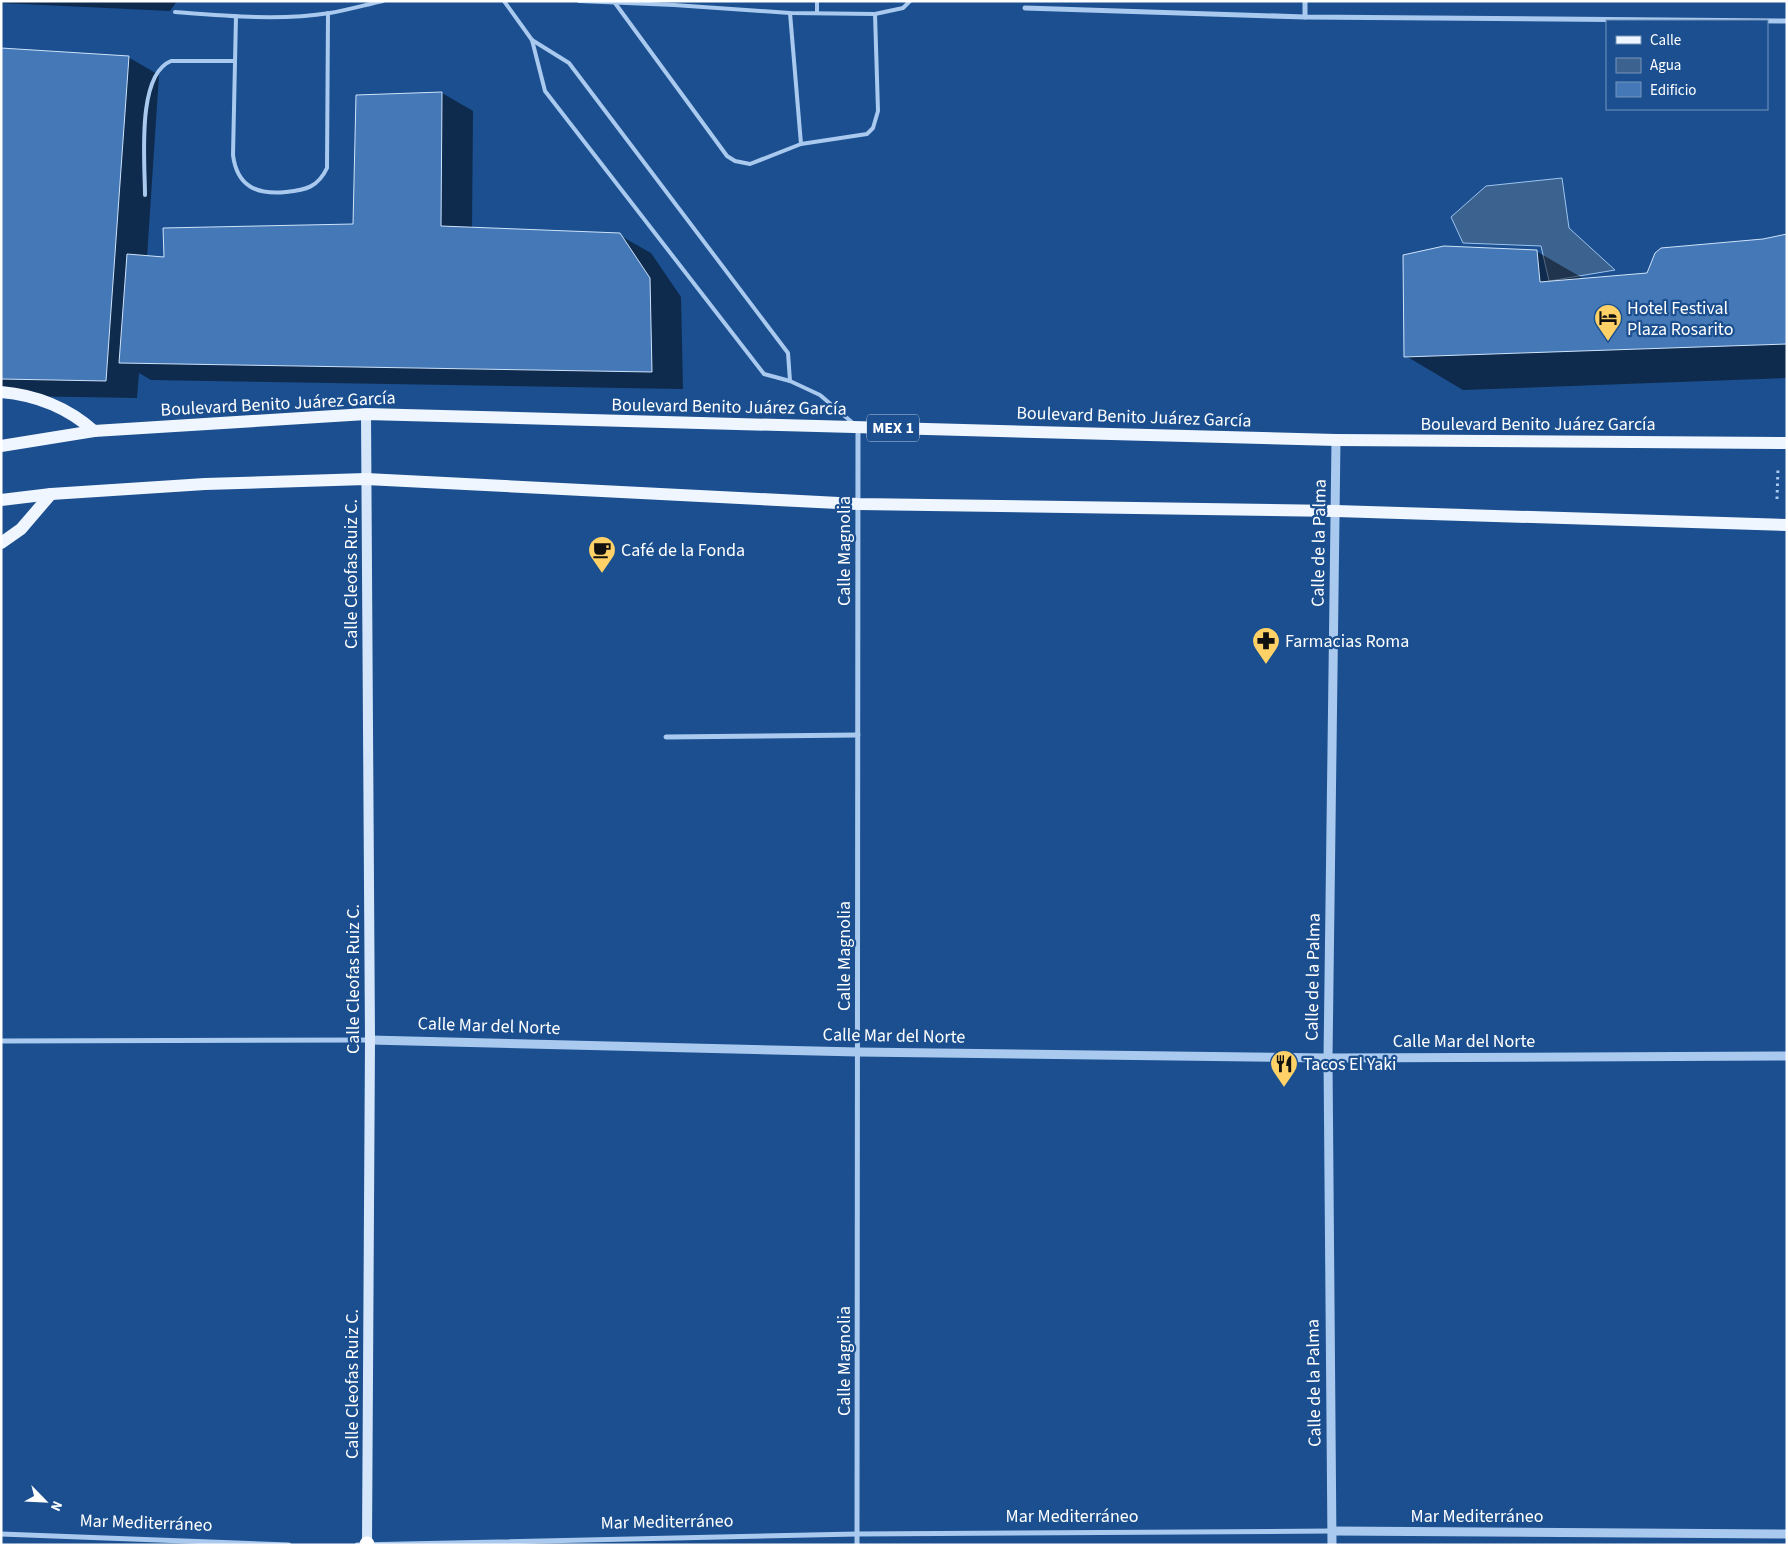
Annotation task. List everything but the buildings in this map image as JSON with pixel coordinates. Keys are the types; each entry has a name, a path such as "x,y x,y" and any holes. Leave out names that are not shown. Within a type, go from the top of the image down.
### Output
{"main road":[{"path":"1,392 22,394 64,409 94,431"},
{"name":"Boulevard Benito Juárez García","path":"1,446 94,431 366,414 1336,440 1782,443"},
{"name":"Calle Cleofas Ruiz C.","path":"364,1545 370,1040 366,414"},
{"path":"1,500 51,494 205,484 366,479 858,504 1336,511 1782,525"},
{"path":"1,543 21,529 51,494"}],"street":[{"path":"1305,1 1305,17"},
{"path":"1025,8 1305,17 1666,20"},
{"path":"1768,21 1787,21"},
{"name":"Calle Magnolia","path":"857,1545 858,427"},
{"name":"Calle de la Palma","path":"1332,1545 1328,1058 1336,440"},
{"path":"666,737 858,736"},
{"name":"Calle Mar del Norte","path":"1,1041 370,1040 858,1052 1328,1058 1787,1056"},
{"name":"Mar Mediterráneo","path":"364,1545 857,1534 1332,1531 1787,1534"},
{"name":"Mar Mediterráneo","path":"1,1534 289,1545"}],"lane":[{"path":"175,12 236,16 328,13 383,1"},
{"path":"504,1 532,40 545,91 764,374 790,381 820,395 858,427"},
{"path":"579,1 817,14 875,14 903,8 910,1"},
{"path":"817,14 818,1"},
{"path":"615,3 727,156 742,164 750,164 801,144 862,136 873,128 878,111 875,14"},
{"path":"236,16 233,155 235,168 240,178 254,189 275,193 311,188 324,176 328,158 328,13"},
{"path":"790,13 801,144"},
{"path":"532,40 569,63 663,185 788,353 790,381"},
{"path":"145,195 146,104 157,71 162,65 171,61 235,61"}],"path":[{"path":"1782,443 1782,525"}],"water":[{"path":"1562,178 1569,228 1615,270 1549,281 1541,246 1463,243 1451,217 1486,186"}],"place":[{"name":"Hotel Festival Plaza Rosarito","path":"1608,342"},
{"name":"Café de la Fonda","path":"602,574"},
{"name":"Farmacias Roma","path":"1266,665"},
{"name":"Tacos El Yaki","path":"1284,1088"}]}
